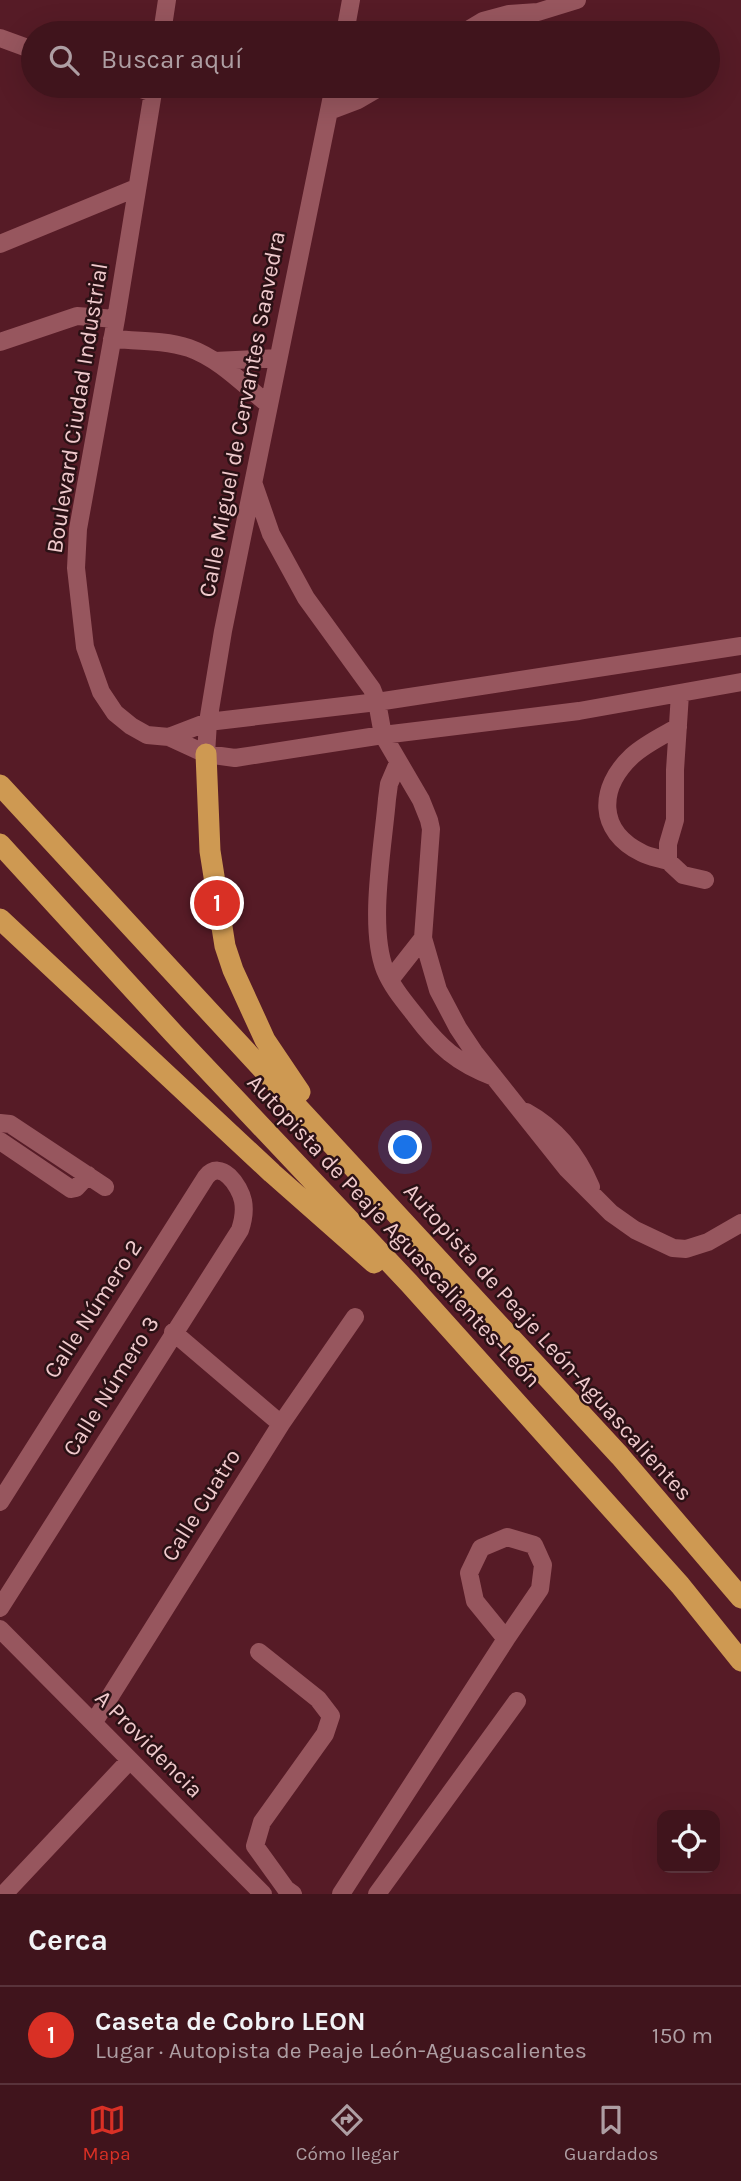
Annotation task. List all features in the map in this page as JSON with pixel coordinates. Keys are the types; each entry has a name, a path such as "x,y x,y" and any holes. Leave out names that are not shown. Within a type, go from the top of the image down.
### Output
{"highway":[{"path":"206,754 210,851 223,935 233,970 265,1040 293,1083 534,1343 578,1395 609,1436 620,1456"},
{"name":"Autopista de Peaje León-Aguascalientes","path":"0,785 620,1456 741,1598"},
{"name":"Autopista de Peaje Aguascalientes-León","path":"0,844 174,1034 409,1283 680,1585 741,1661"},
{"path":"0,919 281,1181 382,1269 409,1283"}],"street":[{"path":"164,21 167,0"},
{"path":"348,21 352,0"},
{"path":"483,21 509,14 538,12 578,0"},
{"path":"0,38 21,46"},
{"name":"Boulevard Ciudad Industrial","path":"151,98 79,529 76,568 85,648 101,692 115,713 147,735 169,737 206,754 236,758 383,735 579,711 741,682"},
{"name":"Calle Miguel de Cervantes Saavedra","path":"206,754 208,722 223,631 332,98"},
{"path":"329,111 357,98"},
{"path":"0,244 136,188"},
{"path":"0,342 77,316 116,319"},
{"path":"113,339 187,348 215,361 269,405"},
{"path":"215,361 278,358"},
{"path":"254,485 271,534 306,598 365,677 377,702 383,735 426,811 431,829 423,938 438,990 458,1028 567,1169 611,1213 635,1230 673,1248 686,1249 696,1247 741,1223"},
{"path":"169,737 208,722 377,702 741,646"},
{"path":"668,861 668,844 676,820 675,770 680,694"},
{"path":"678,727 657,738 633,756 615,776 606,802 611,823 624,842 643,854 668,861 683,875 705,880"},
{"path":"398,762 389,784 387,799 378,907 379,949 390,981 424,1028 445,1050 470,1068 494,1077"},
{"path":"390,981 423,938"},
{"path":"0,1123 10,1124 105,1187"},
{"path":"0,1140 71,1189 76,1188 88,1175"},
{"name":"Calle Número 2","path":"0,1502 210,1171 222,1171 238,1186"},
{"name":"Calle Número 3","path":"0,1608 240,1230 244,1210 238,1186"},
{"name":"Calle Cuatro","path":"94,1722 281,1424 355,1317"},
{"path":"173,1332 281,1424"},
{"path":"341,1894 540,1589 543,1565 534,1545 507,1537 481,1548 468,1573 475,1601 506,1639"},
{"name":"A Providencia","path":"0,1629 263,1894"},
{"path":"259,1652 318,1699 331,1716 324,1734 262,1822 255,1846 292,1894"},
{"path":"377,1894 517,1701"},
{"path":"4,1894 130,1760"}],"place":[{"name":"Caseta de Cobro LEON","path":"217,903"}]}
